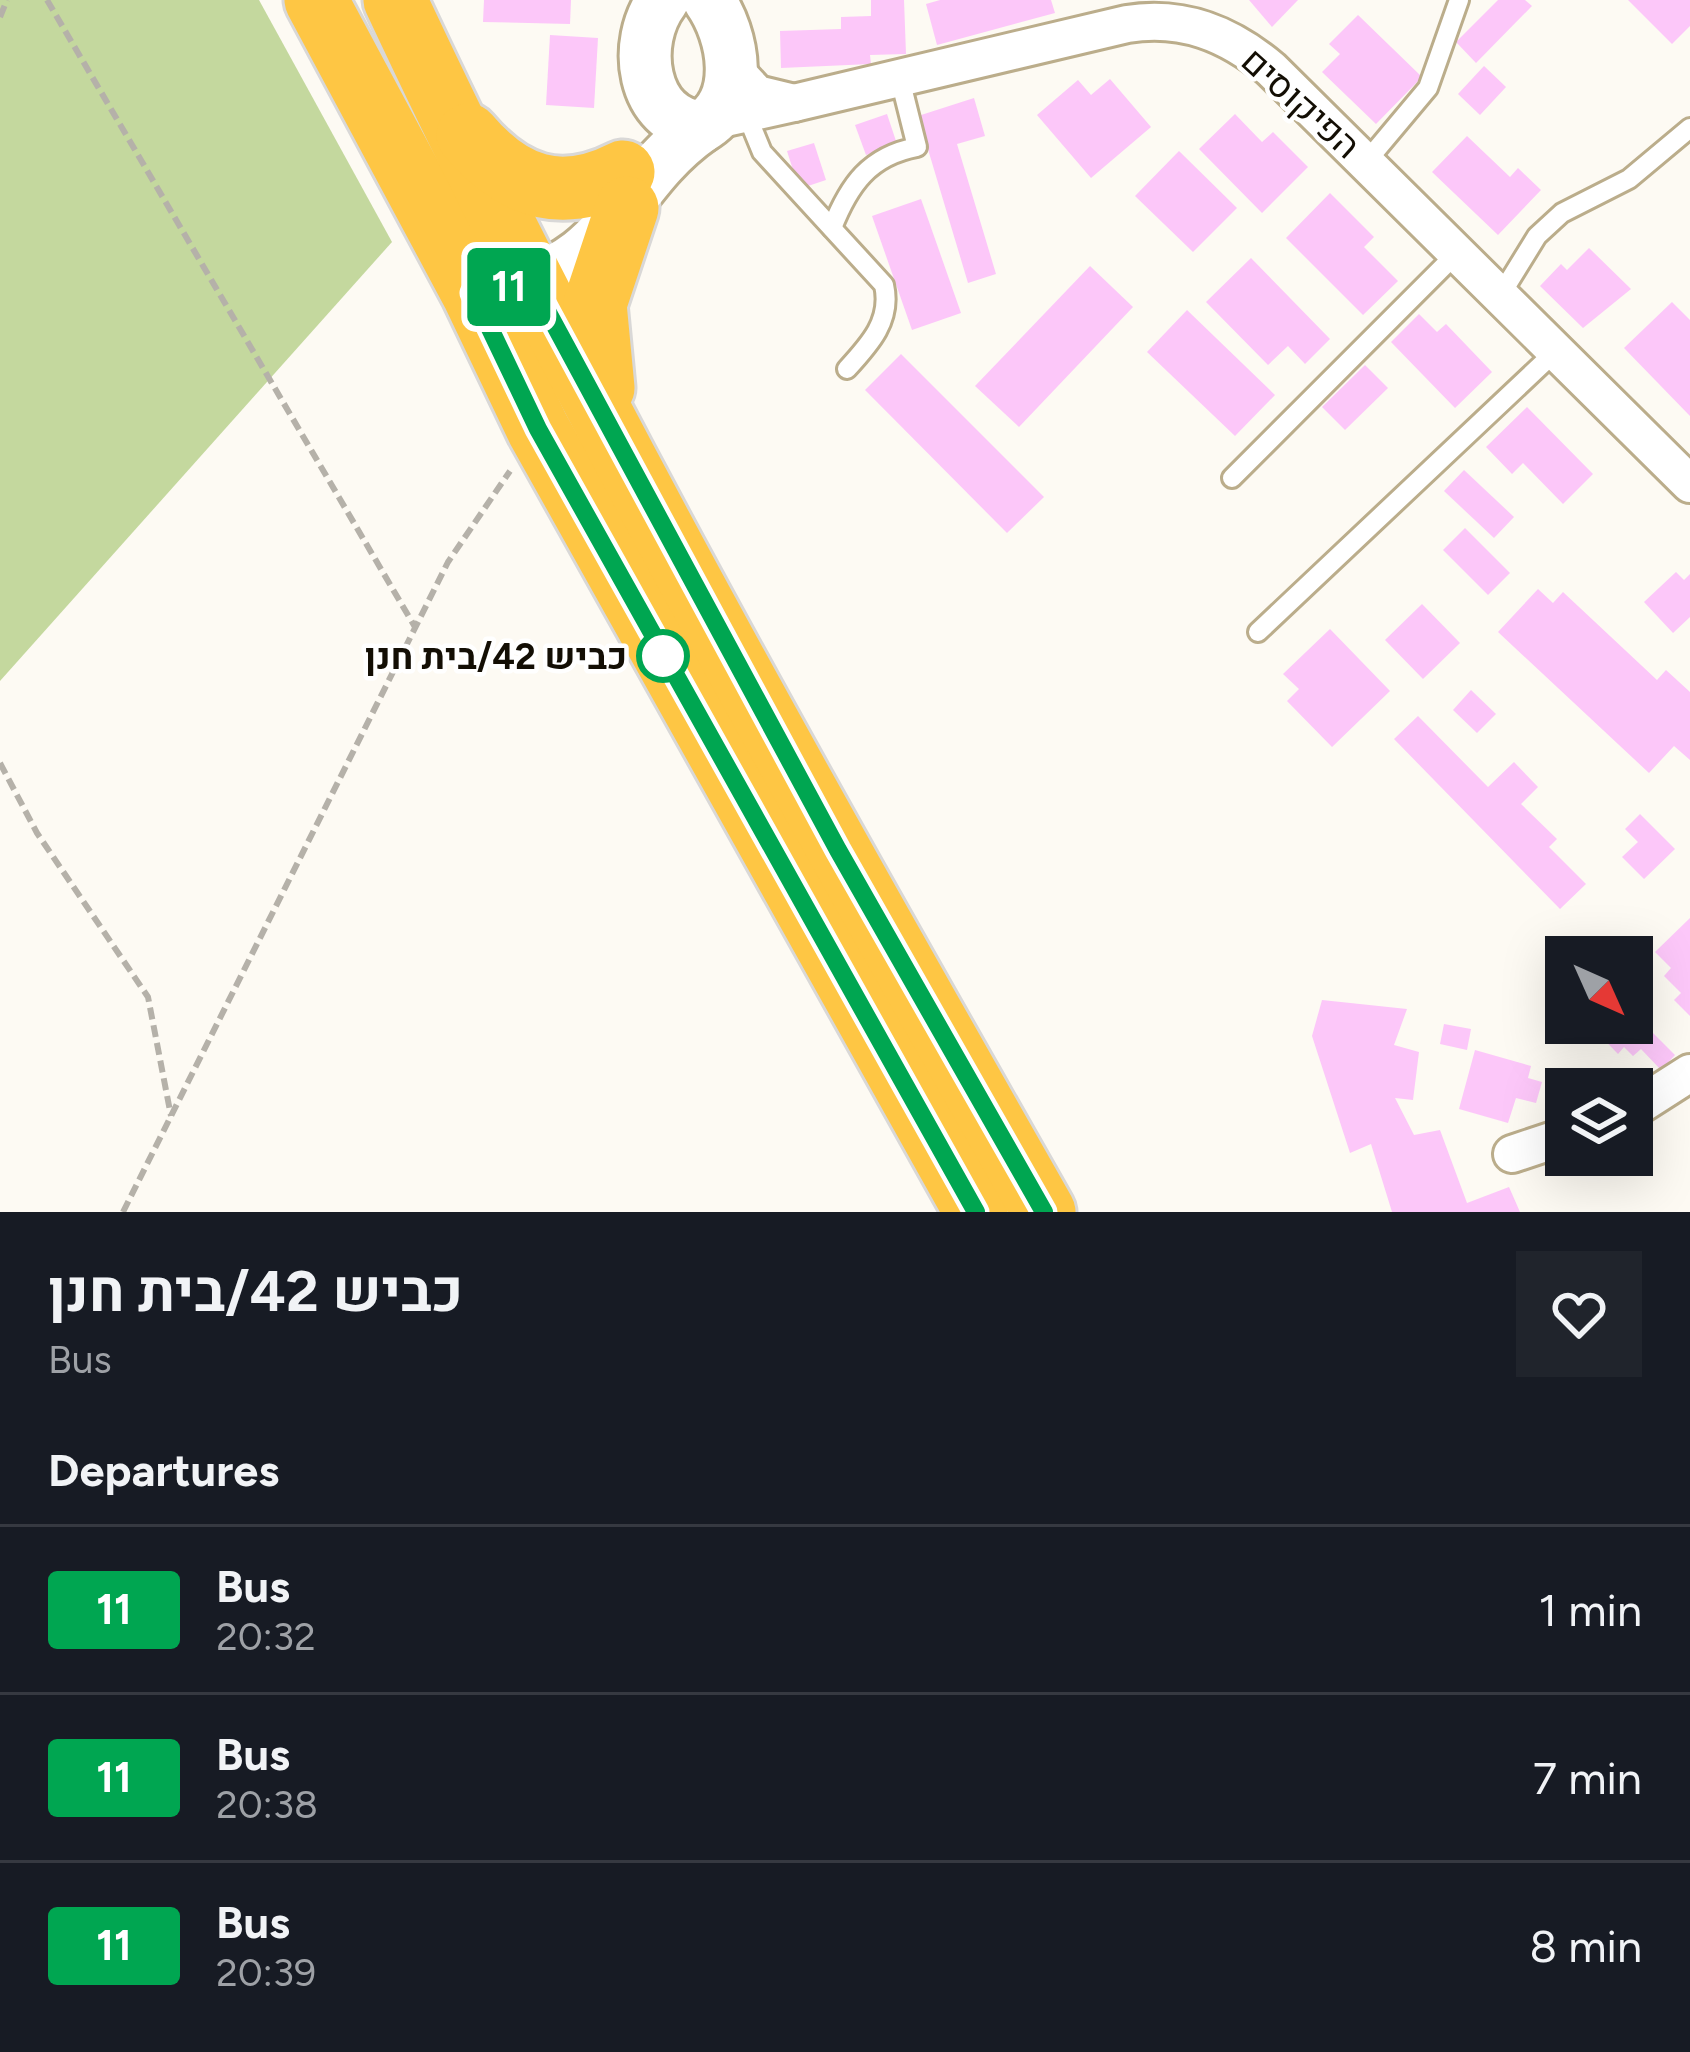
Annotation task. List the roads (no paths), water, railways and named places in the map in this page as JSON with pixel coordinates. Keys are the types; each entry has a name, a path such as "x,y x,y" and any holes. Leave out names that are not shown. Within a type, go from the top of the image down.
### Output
{"highway":[{"path":"316,0 613,431 838,850 1044,1212"},
{"path":"395,0 446,109 507,276 538,429 976,1212"},
{"path":"446,109 498,169 530,187 625,190 595,304 601,380 613,431"}],"street":[{"path":"625,190 722,107 730,47 683,5 647,75 656,101 672,120 722,107 757,94 771,102 794,103"},
{"name":"הפיקוסים","path":"722,107 794,103 1126,24 1160,19 1190,24 1246,48 1690,484"},
{"path":"507,276 587,252 625,190 653,128 656,101"},
{"path":"1653,1097 1690,1073"},
{"path":"1512,1154 1545,1143"}],"lane":[{"path":"1366,162 1429,88 1460,0"},
{"path":"832,228 843,200 874,162 917,147 900,80"},
{"path":"722,107 884,285 889,304 882,325 847,369"},
{"path":"1500,296 1537,236 1562,213 1629,179 1690,128"},
{"path":"1232,478 1457,254"},
{"path":"1258,632 1556,351"}],"place":[{"name":"כביש 42/בית חנן","path":"663,656"}]}
